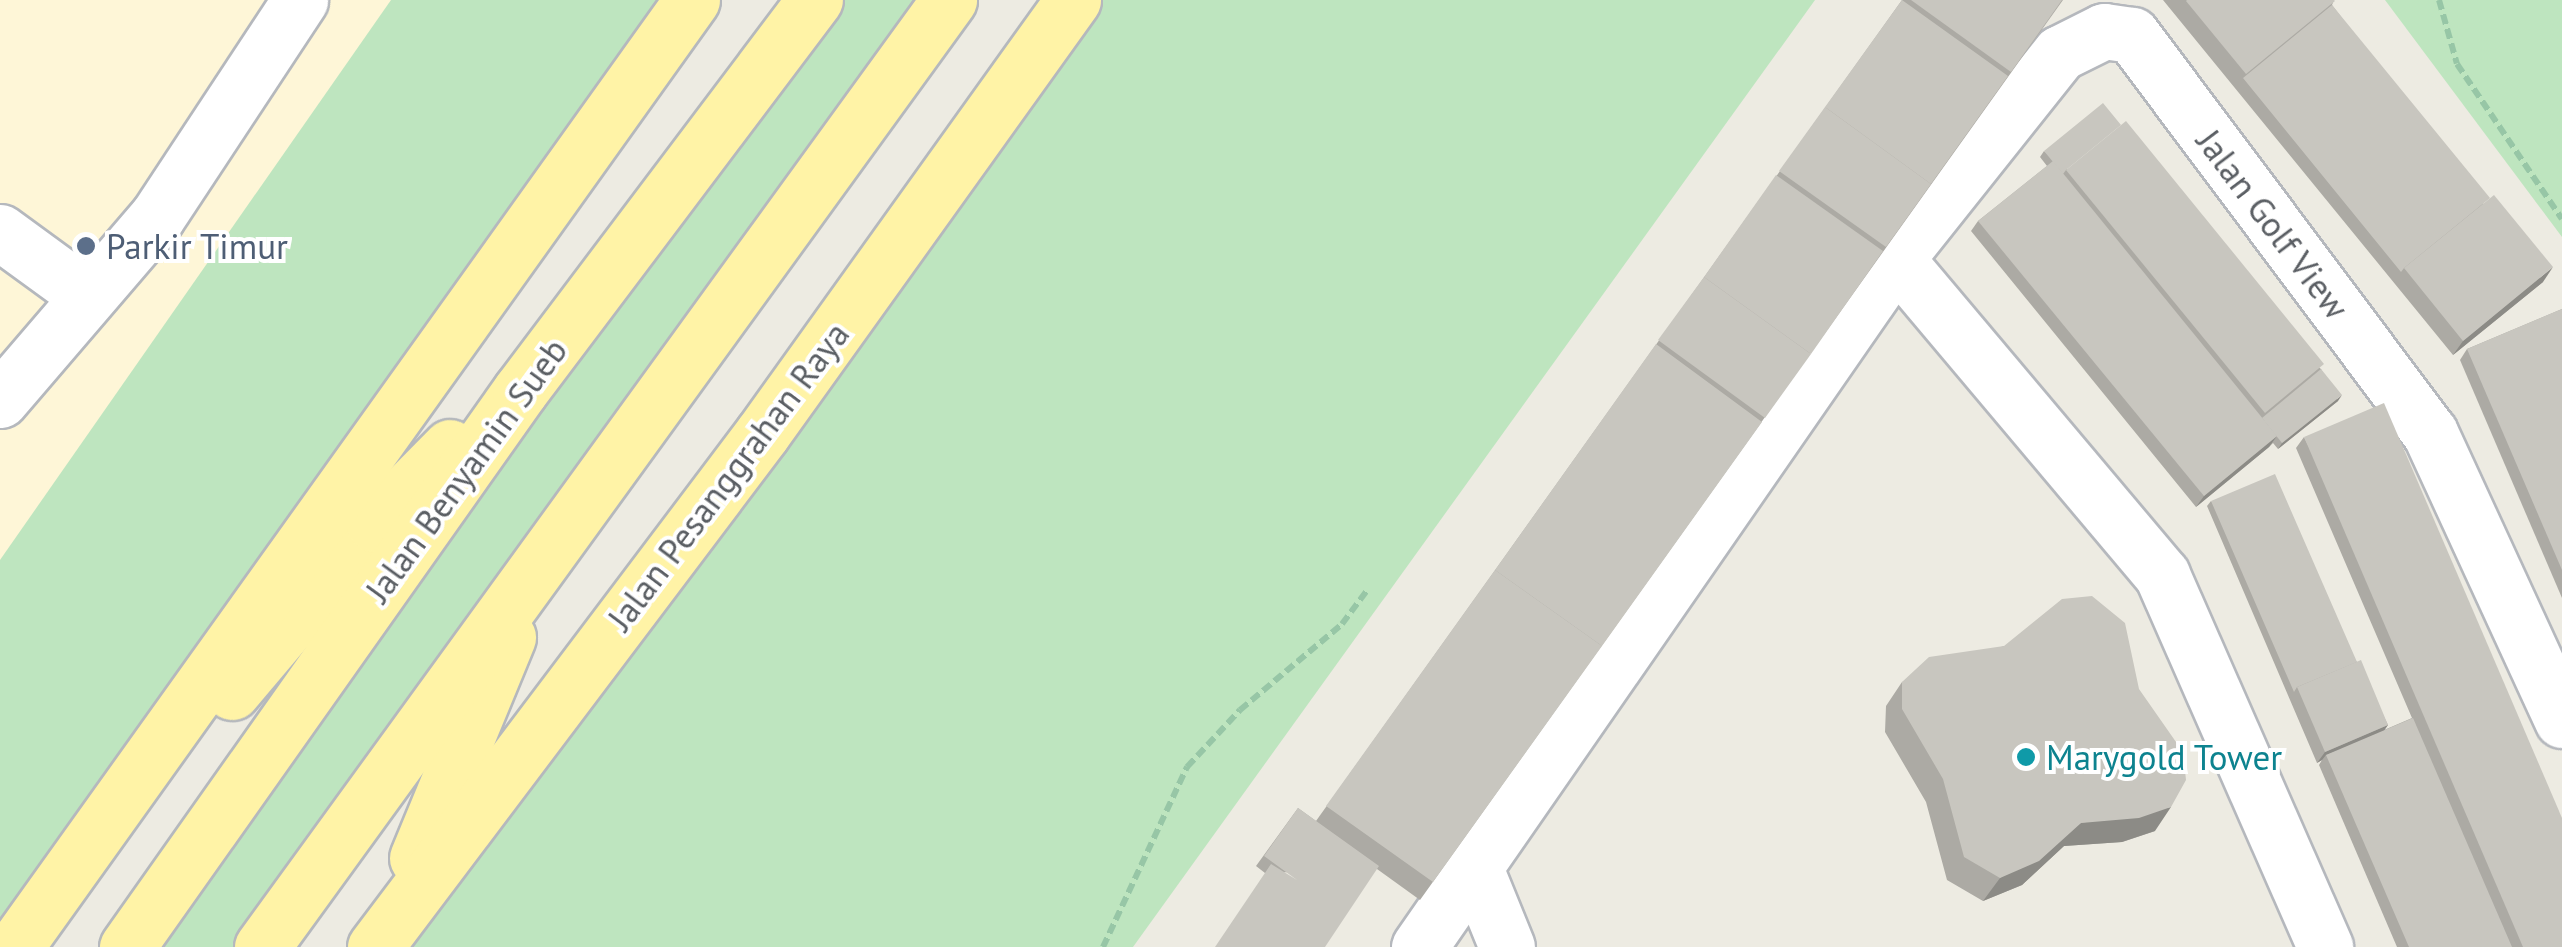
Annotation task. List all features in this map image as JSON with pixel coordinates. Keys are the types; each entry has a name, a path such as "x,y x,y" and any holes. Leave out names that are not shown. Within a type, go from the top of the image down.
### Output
{"main road":[{"path":"15,947 146,758 692,0"},
{"name":"Jalan Benyamin Sueb","path":"127,947 520,391 815,0"},
{"path":"262,947 949,0"},
{"name":"Jalan Pesanggrahan Raya","path":"383,936 762,434 1074,0"},
{"path":"146,758 245,681 427,465 520,391"},
{"path":"383,936 483,708 526,582"}],"street":[{"path":"0,400 85,294 156,216 300,0"},
{"name":"Jalan Golf View","path":"1419,947 1896,260 2060,54 2104,31 2132,35 2430,433 2562,720"},
{"path":"0,232 85,294"},
{"path":"1896,260 2162,576 2325,947"},
{"path":"1475,868 1507,947"}],"path":[{"path":"2439,0 2457,64 2506,145 2562,220"},
{"path":"1103,947 1187,768 1240,710 1342,624 1368,589"}],"shaded area":[{"path":"0,0 687,0 0,945"}],"green space":[{"path":"391,0 666,0 0,930 0,560"},
{"path":"815,0 949,0 262,947 127,947"},
{"path":"1064,0 1815,0 1133,947 374,947"},
{"path":"2385,0 2562,0 2562,237"}],"building":[{"path":"1902,0 2008,76 1931,184 1825,107"},
{"path":"1911,0 2062,0 2011,72"},
{"path":"2187,0 2334,0 2335,1 2246,74"},
{"path":"2332,5 2490,198 2401,272 2243,78"},
{"path":"2103,103 2121,125 2063,174 2044,151"},
{"path":"1825,107 1931,184 1886,247 1779,171"},
{"path":"2126,121 2324,364 2265,413 2066,170"},
{"path":"2053,161 2277,436 2204,496 1978,221"},
{"path":"1776,175 1883,251 1811,354 1704,277"},
{"path":"2494,195 2553,267 2463,341 2404,268"},
{"path":"1704,277 1811,354 1765,418 1658,340"},
{"path":"2562,309 2562,570 2467,349"},
{"path":"1656,344 1762,422 1602,646 1495,570"},
{"path":"2321,369 2342,395 2282,443 2262,418"},
{"path":"2384,403 2562,818 2562,947 2523,947 2304,437"},
{"path":"2275,474 2357,662 2297,687 2294,692 2211,501"},
{"path":"1495,570 1602,646 1433,882 1326,806"},
{"name":"Marygold Tower","path":"2092,596 2125,623 2139,689 2183,752 2186,780 2171,807 2139,818 2081,823 2039,861 2000,878 1964,857 1943,779 1902,709 1902,682 1929,657 2004,646 2062,599"},
{"path":"2361,660 2388,725 2325,752 2297,687"},
{"path":"2413,718 2512,947 2409,947 2326,755"},
{"path":"1298,808 1379,866 1325,947 1215,947 1271,864 1297,880 1264,856"}],"place":[{"name":"Parkir Timur","path":"86,246"},
{"name":"Marygold Tower","path":"2026,757"}]}
